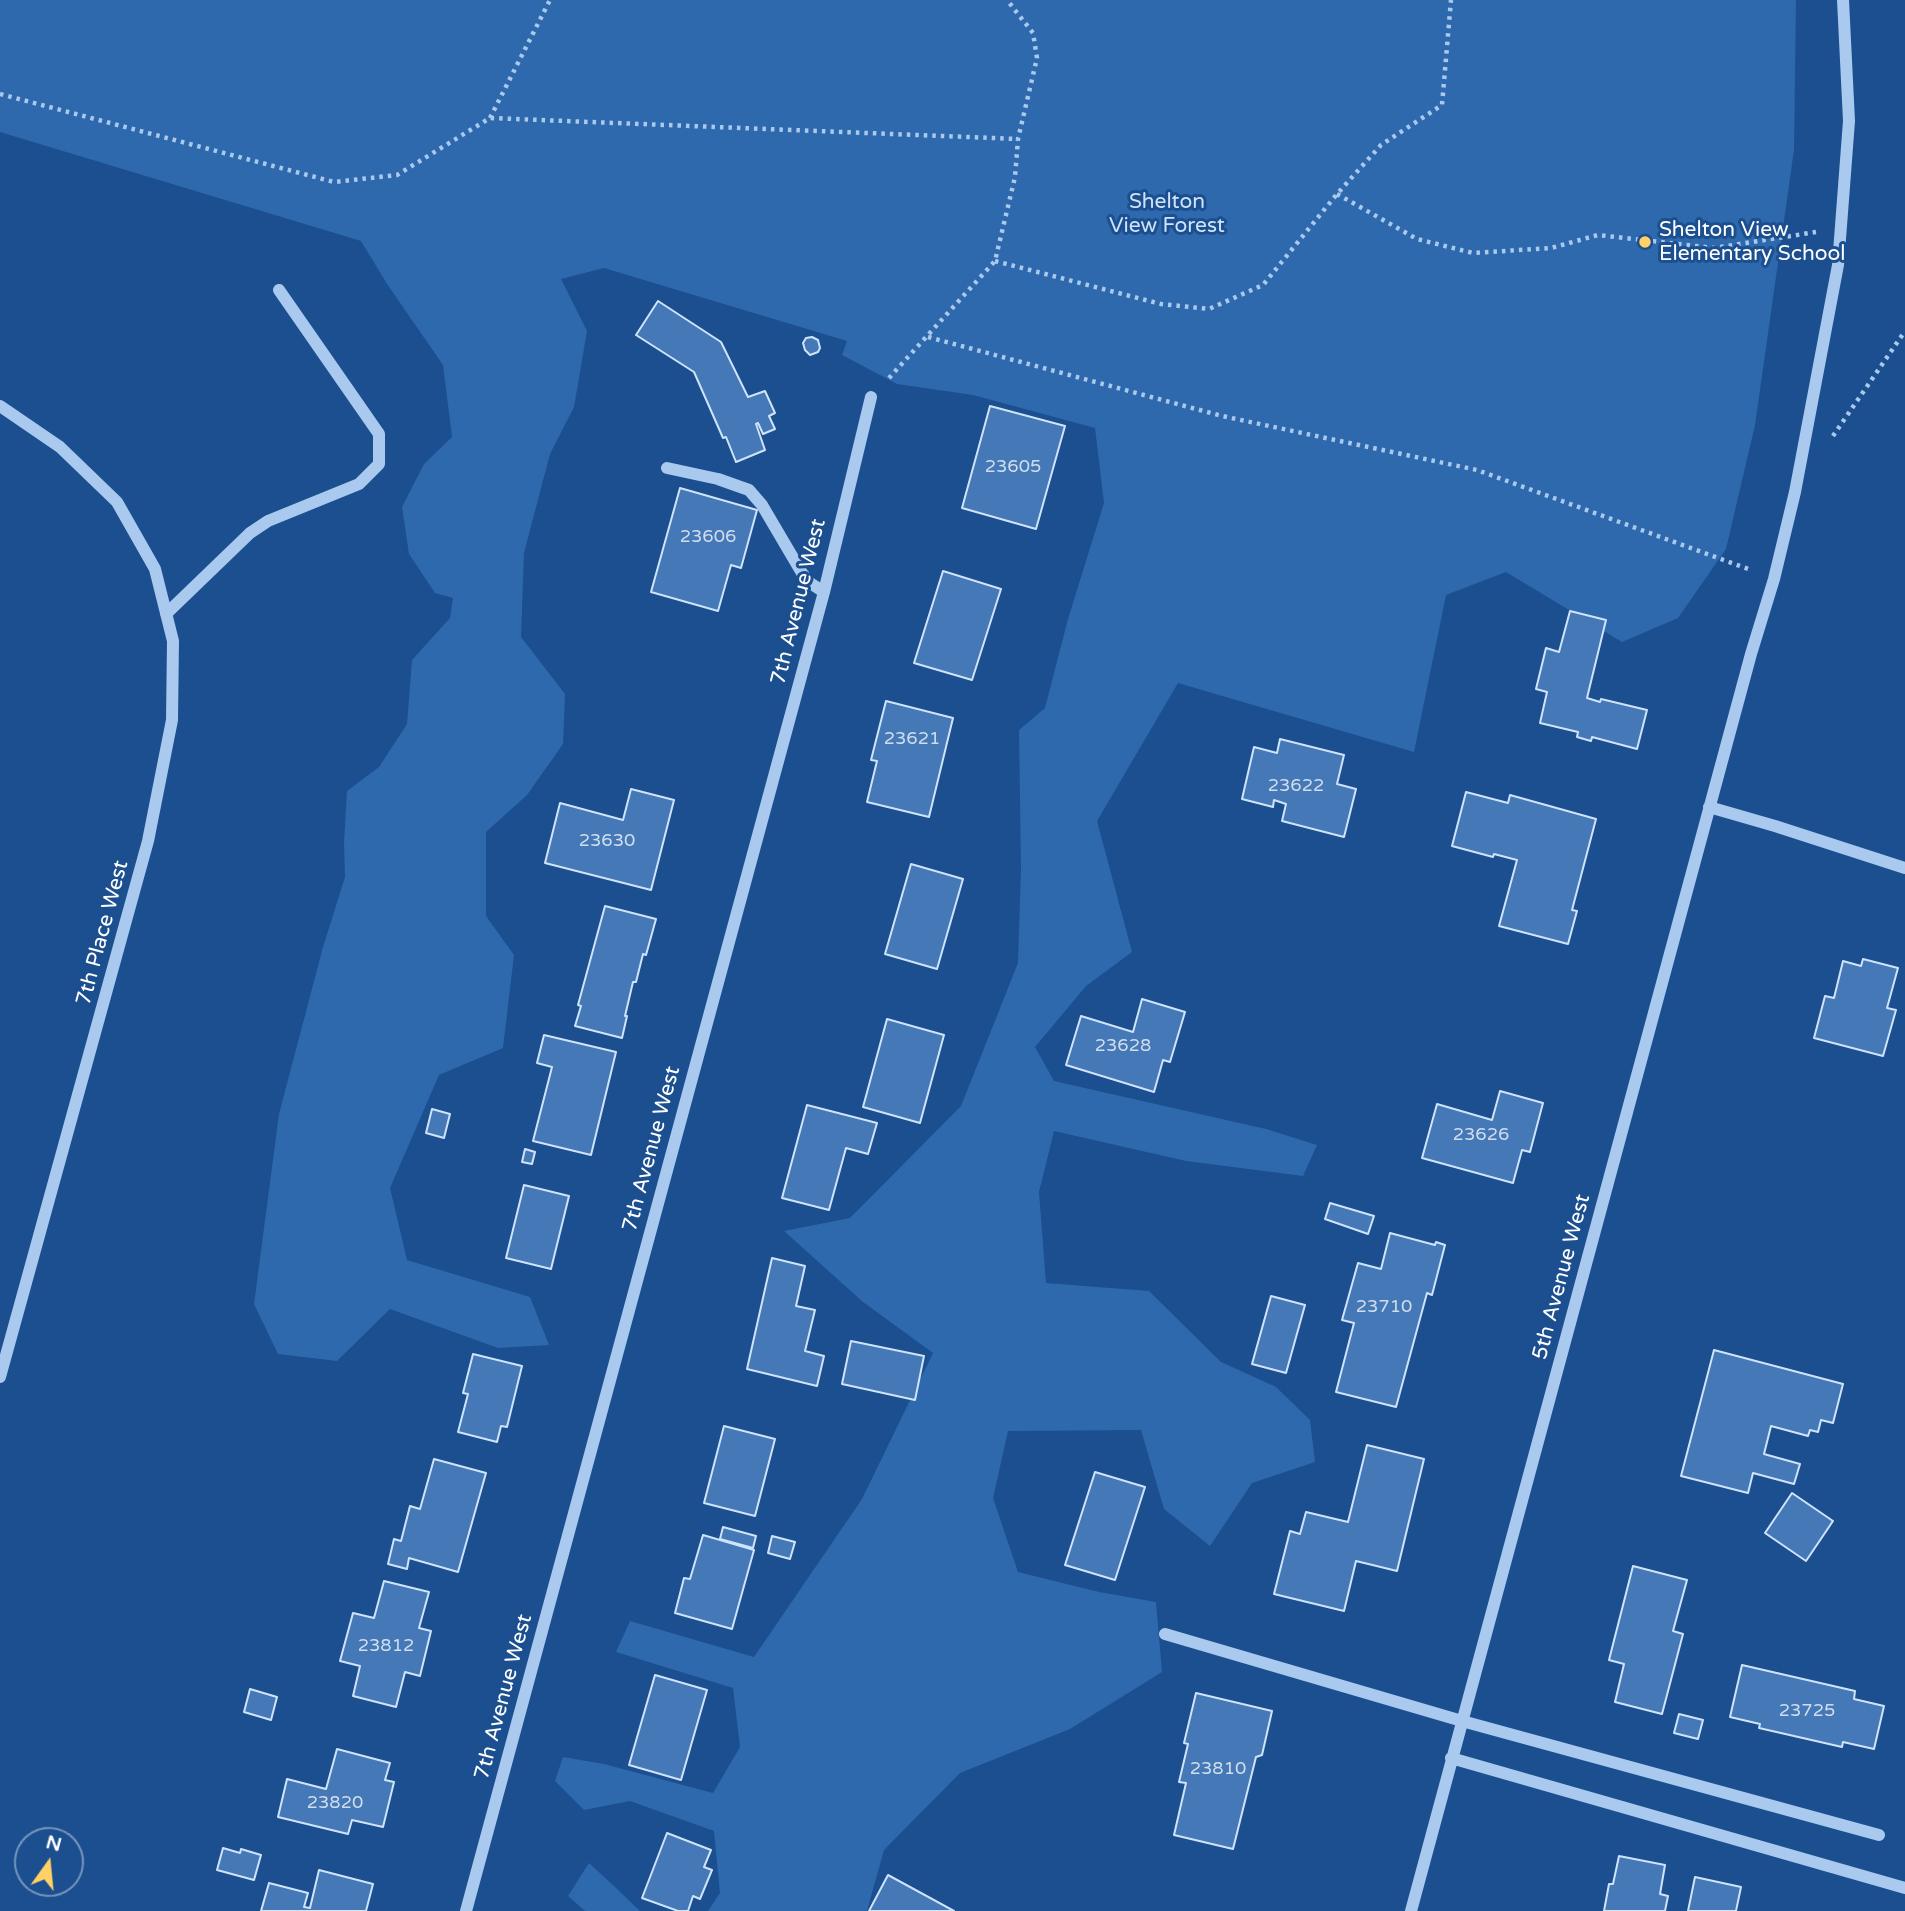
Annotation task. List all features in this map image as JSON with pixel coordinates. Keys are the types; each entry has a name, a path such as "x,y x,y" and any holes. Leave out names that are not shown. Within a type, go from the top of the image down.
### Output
{"street":[{"name":"5th Avenue West","path":"1410,1911 1796,492 1838,265 1849,121 1843,0"},
{"path":"166,614 250,533 268,521 359,484 379,464 379,434 279,290"},
{"name":"7th Avenue West","path":"466,1911 824,592 871,397"},
{"name":"7th Place West","path":"0,407 60,447 117,502 155,569 173,641 172,720 148,841 0,1377"},
{"path":"667,468 706,476 749,490 762,505 802,573 810,583 824,592"},
{"path":"1709,807 1905,868"},
{"path":"1165,1634 1462,1721 1879,1835"},
{"path":"1451,1758 1905,1888"}],"path":[{"path":"0,94 334,182 397,175 490,118 550,0"},
{"path":"871,397 995,261 1015,177 1018,139 1037,58 1032,33 1007,0"},
{"path":"1013,6 1016,0"},
{"path":"995,261 1161,304 1209,309 1263,285 1381,145 1442,105 1451,0"},
{"path":"490,118 1018,139"},
{"path":"1337,194 1417,239 1473,253 1551,248 1598,235 1714,248 1841,228"},
{"path":"1827,446 1905,331"},
{"path":"928,337 1223,416 1477,470 1774,579"}],"green space":[{"name":"Shelton View Forest","path":"0,0 1796,0 1794,150 1755,425 1726,549 1678,618 1622,642 1506,572 1446,595 1414,752 1178,683 1097,821 1132,952 1086,986 1035,1047 1054,1081 1266,1129 1317,1145 1303,1176 1186,1161 1054,1131 1039,1192 1046,1283 1149,1291 1221,1362 1276,1387 1310,1420 1315,1462 1252,1483 1210,1546 1164,1509 1141,1430 1008,1431 993,1498 1018,1572 1099,1592 1156,1602 1162,1672 1070,1729 960,1773 884,1850 867,1911 708,1911 720,1893 714,1831 630,1801 584,1810 555,1781 563,1757 604,1764 713,1793 740,1747 733,1688 616,1652 630,1621 754,1657 862,1499 933,1353 863,1302 784,1231 850,1218 961,1106 1018,963 1021,869 1019,730 1045,708 1068,619 1104,503 1095,428 973,395 897,384 842,355 847,341 604,268 561,279 587,331 574,407 550,454 524,553 521,637 565,694 563,744 527,795 486,832 486,916 514,955 503,1048 439,1075 390,1188 407,1260 530,1297 549,1345 498,1348 390,1309 337,1361 278,1354 254,1304 279,1114 323,947 345,877 347,791 379,767 407,724 412,660 450,618 453,598 435,593 409,554 402,507 424,464 452,437 443,365 361,241 0,132"},
{"path":"589,1863 640,1911 585,1911 568,1896"}],"building":[{"path":"658,301 721,342 748,397 765,391 775,413 769,416 775,429 763,434 758,423 756,424 765,450 736,462 694,372 636,335"},
{"path":"806,338 818,340 820,348 818,352 810,355 803,343"},
{"path":"990,406 1065,426 1036,529 962,508"},
{"path":"680,488 757,510 741,568 731,565 718,611 651,592"},
{"path":"943,571 1001,589 972,680 914,663"},
{"path":"1570,611 1606,620 1587,698 1647,710 1637,749 1592,737 1591,741 1577,737 1578,732 1540,723 1547,692 1536,689 1546,648 1559,652"},
{"path":"886,701 953,718 929,817 867,802 877,761 871,760"},
{"path":"1280,739 1344,755 1337,784 1356,789 1344,837 1282,821 1286,804 1274,800 1273,807 1242,799 1254,747 1277,753"},
{"path":"631,789 674,800 651,890 545,863 560,803 623,820"},
{"path":"1466,792 1508,803 1510,795 1596,819 1572,910 1577,911 1568,944 1499,926 1517,860 1494,854 1493,857 1452,846"},
{"path":"911,864 963,879 937,969 885,954"},
{"path":"605,906 656,919 646,955 643,954 636,982 633,982 622,1038 575,1026 581,1006 578,1005"},
{"path":"1863,959 1898,968 1887,1008 1896,1010 1883,1056 1814,1038 1825,996 1834,998 1843,961 1861,966"},
{"path":"1142,999 1185,1012 1170,1062 1163,1060 1154,1092 1066,1065 1081,1016 1133,1032"},
{"path":"887,1019 944,1035 920,1123 863,1107"},
{"path":"544,1035 616,1052 591,1155 533,1141 552,1067 537,1063"},
{"path":"1500,1091 1543,1103 1530,1152 1522,1150 1513,1183 1422,1158 1437,1104 1492,1120"},
{"path":"807,1105 877,1123 868,1154 846,1148 829,1210 782,1198"},
{"path":"432,1109 450,1114 444,1138 426,1133"},
{"path":"525,1149 535,1152 532,1164 522,1162"},
{"path":"524,1185 569,1196 551,1269 506,1258"},
{"path":"1330,1203 1374,1216 1368,1234 1325,1219"},
{"path":"1390,1233 1435,1245 1436,1242 1445,1245 1432,1295 1427,1293 1396,1407 1336,1392 1354,1323 1342,1320 1358,1263 1381,1269"},
{"path":"772,1258 805,1266 796,1306 815,1310 805,1351 824,1356 817,1386 747,1369"},
{"path":"1271,1296 1305,1305 1286,1373 1252,1364"},
{"path":"851,1341 924,1356 915,1400 842,1384"},
{"path":"1714,1350 1843,1384 1833,1423 1821,1420 1818,1432 1810,1430 1808,1436 1771,1426 1764,1454 1800,1464 1794,1484 1753,1473 1748,1493 1681,1476"},
{"path":"473,1354 522,1366 507,1427 501,1426 497,1442 458,1432 468,1394 463,1393"},
{"path":"724,1426 775,1439 755,1516 704,1503"},
{"path":"1367,1445 1424,1459 1397,1571 1356,1561 1344,1611 1274,1594 1290,1531 1300,1534 1306,1512 1348,1522"},
{"path":"434,1459 486,1473 458,1572 409,1558 407,1569 388,1564 394,1539 401,1541 410,1506 420,1509"},
{"path":"1095,1472 1145,1487 1115,1580 1065,1565"},
{"path":"1792,1493 1833,1521 1806,1561 1765,1533"},
{"path":"723,1527 756,1536 753,1548 720,1539"},
{"path":"703,1535 754,1550 732,1629 675,1613 684,1578 690,1579"},
{"path":"772,1536 795,1542 790,1559 768,1553"},
{"path":"1633,1566 1687,1580 1673,1631 1683,1634 1662,1714 1615,1702 1624,1664 1609,1660"},
{"path":"384,1581 429,1592 419,1628 431,1631 420,1676 405,1672 396,1707 353,1696 360,1666 340,1661 353,1613 374,1618"},
{"path":"1742,1665 1855,1691 1854,1699 1884,1706 1874,1749 1843,1742 1842,1747 1759,1728 1760,1724 1730,1717"},
{"path":"655,1675 707,1690 681,1780 629,1765"},
{"path":"250,1689 277,1697 271,1720 244,1712"},
{"path":"1196,1693 1272,1711 1262,1755 1256,1757 1233,1849 1174,1835 1186,1783 1179,1782 1188,1744 1184,1743"},
{"path":"1679,1714 1703,1720 1698,1739 1674,1733"},
{"path":"337,1749 390,1763 385,1780 394,1782 383,1827 352,1820 348,1834 278,1817 287,1779 326,1789"},
{"path":"667,1833 711,1850 704,1867 712,1870 700,1899 693,1896 688,1911 678,1911 642,1898"},
{"path":"223,1848 240,1853 241,1849 261,1855 254,1880 217,1870"},
{"path":"1619,1856 1665,1865 1660,1894 1668,1896 1665,1911 1604,1911 1609,1884 1613,1884"},
{"path":"319,1870 373,1884 366,1911 261,1911 269,1883 308,1893 304,1907 310,1908"},
{"path":"888,1875 954,1911 869,1911"},
{"path":"1695,1877 1741,1887 1736,1911 1688,1911"}],"place":[{"name":"Shelton View Elementary School","path":"1645,242"}]}
